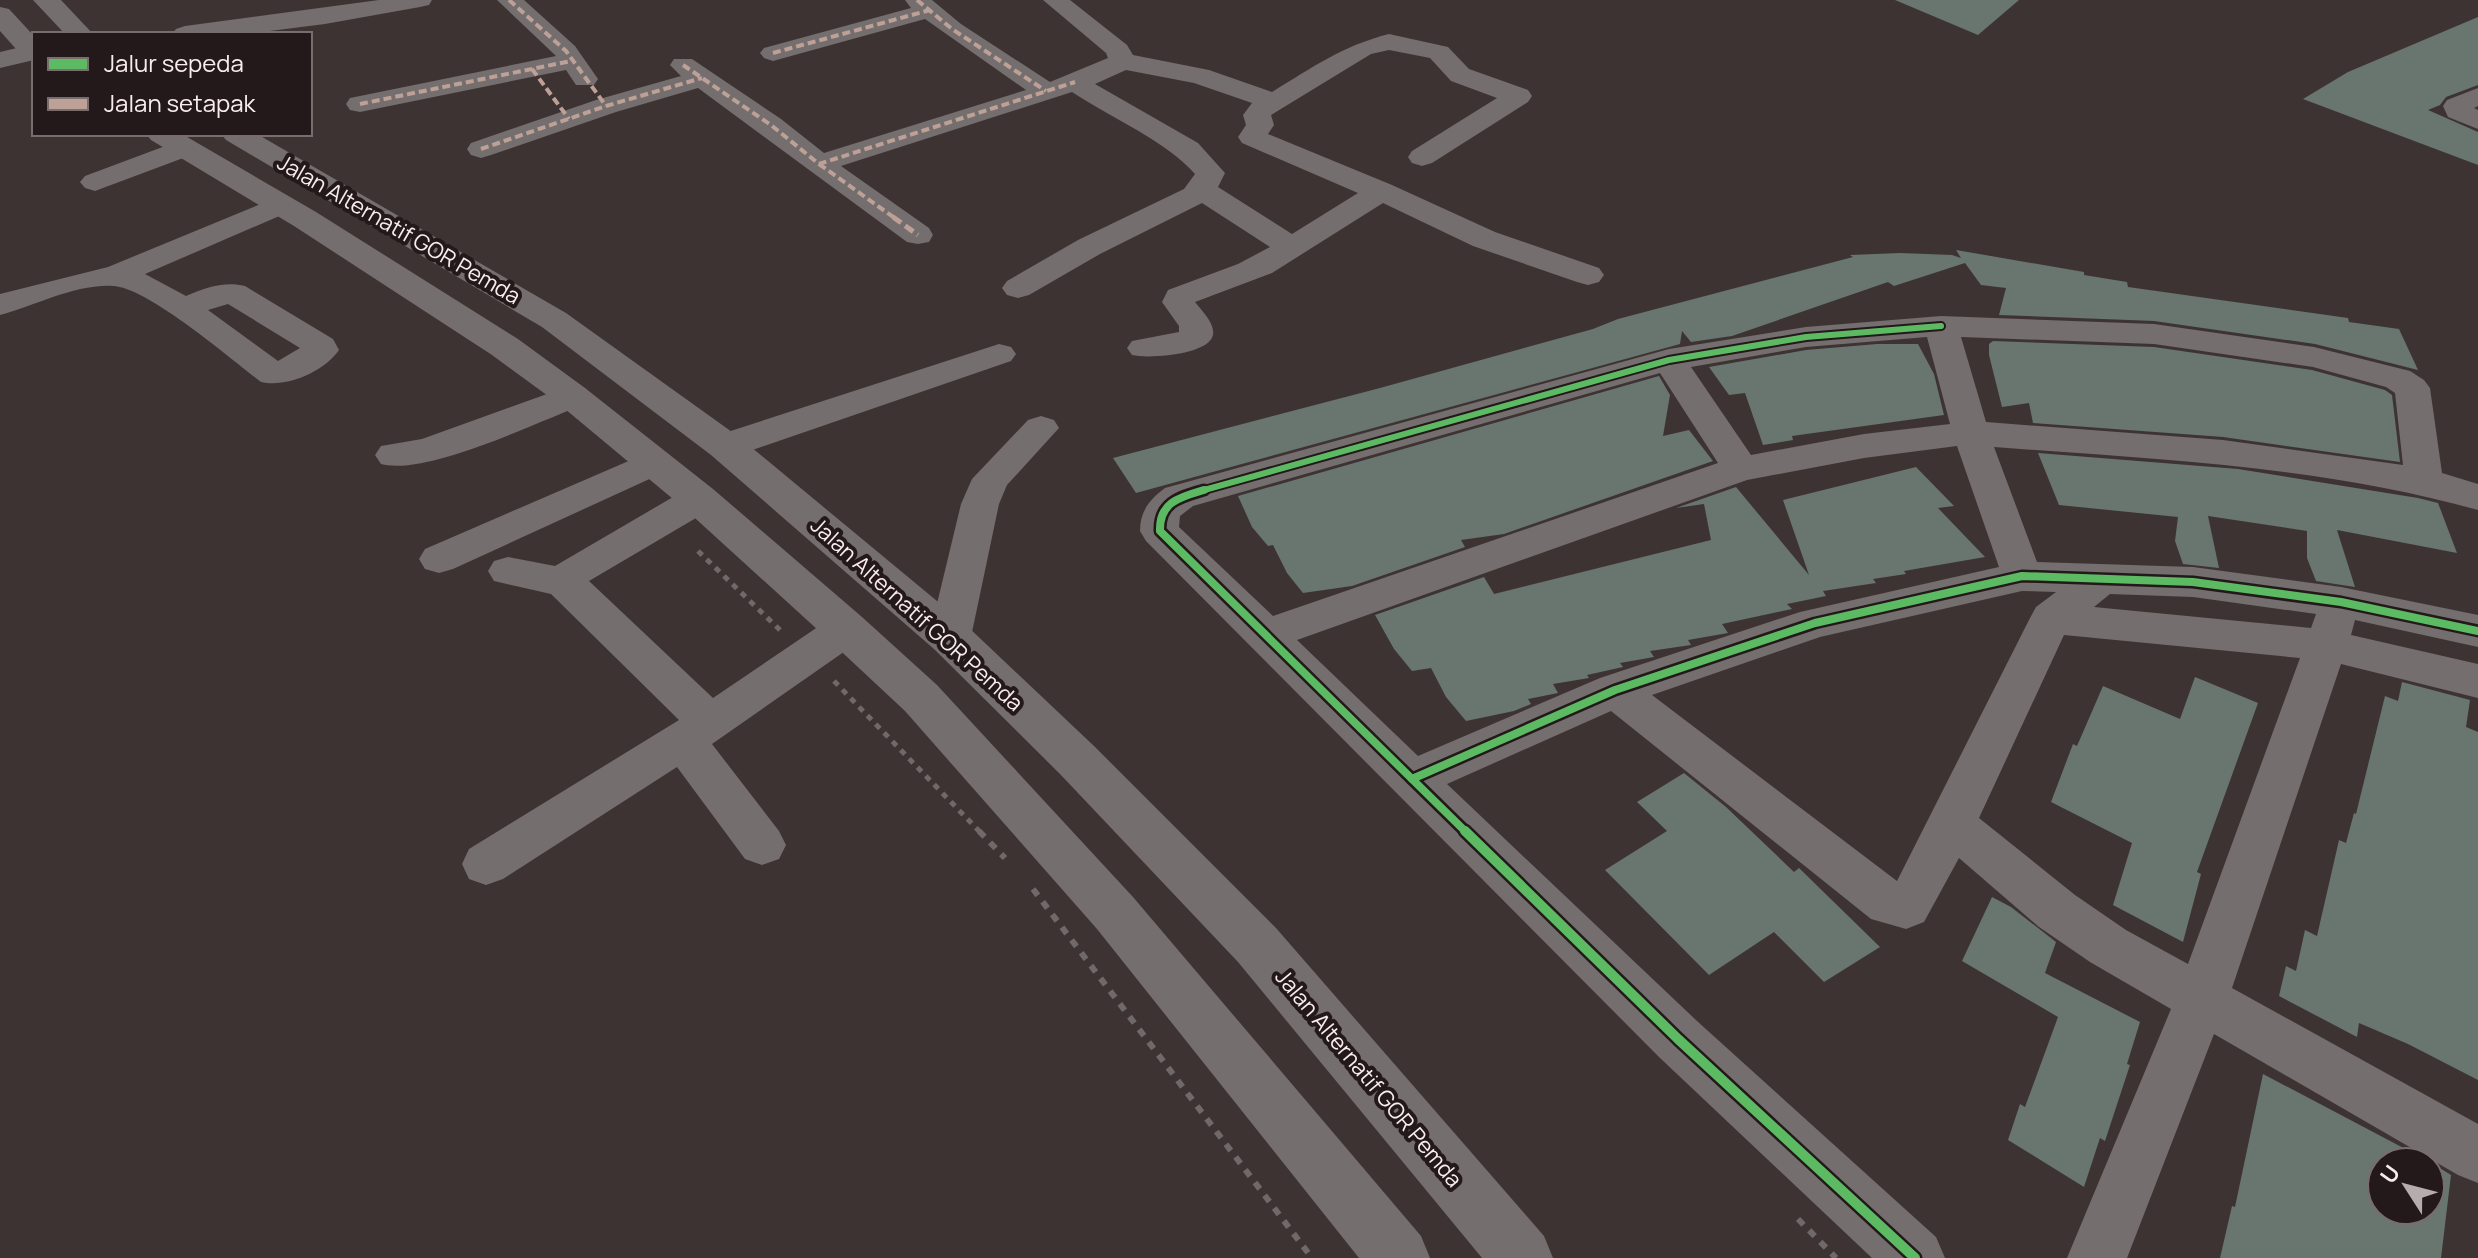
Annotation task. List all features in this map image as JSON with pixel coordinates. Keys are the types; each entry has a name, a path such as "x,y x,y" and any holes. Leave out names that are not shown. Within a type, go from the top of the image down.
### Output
{"main road":[{"path":"46,0 78,32"},
{"path":"0,15 32,50"},
{"name":"Jalan Alternatif GOR Pemda","path":"239,136 554,320 725,446 950,637 1077,760 1257,945 1522,1258"},
{"name":"Jalan Alternatif GOR Pemda","path":"173,141 293,212 505,347 572,396 699,499 846,629 921,698 1115,913 1399,1258"}],"street":[{"path":"201,32 325,17 420,0"},
{"path":"509,0 566,51 606,106"},
{"path":"1055,0 1118,50 1122,61"},
{"path":"773,53 924,5 952,29 1046,91"},
{"path":"1018,288 1202,190 1222,141 1260,125 1259,111 1362,49 1389,42 1439,52 1460,75 1518,96 1422,157"},
{"path":"0,60 32,52"},
{"path":"360,104 571,61"},
{"path":"819,164 988,112 1103,72 1122,61 1200,76 1275,102"},
{"path":"532,69 569,119"},
{"path":"481,149 606,106 692,72 771,125 819,164 918,235"},
{"path":"1075,82 1122,113 1222,141 1253,139 1381,191 1484,239 1588,275"},
{"path":"2478,96 2457,106 2458,111 2478,121"},
{"path":"95,182 173,141"},
{"path":"1202,190 1289,246"},
{"path":"1144,348 1184,342 1196,337 1196,326 1178,302 1180,297 1258,266 1289,246 1320,232 1381,191"},
{"path":"0,305 130,281 293,212"},
{"path":"130,281 183,309"},
{"path":"1806,337 1870,314 1964,304 2314,357 2407,383 2412,388 2424,481"},
{"path":"1941,326 1971,433 2022,576"},
{"path":"1915,1258 1678,1039 1265,635 1160,531 1159,517 1164,508 1179,497 1669,360 1806,337 1941,326 2154,334"},
{"path":"725,446 999,354"},
{"path":"1669,360 1741,469"},
{"path":"394,455 428,450 572,396"},
{"path":"950,637 980,504 991,479 1041,428"},
{"path":"1265,635 1741,469 1864,446 1971,433 2223,452 2424,481 2478,497"},
{"path":"439,559 654,462"},
{"path":"564,582 573,572 699,499"},
{"path":"508,571 564,582 696,732 762,845"},
{"path":"1412,779 1615,690 1815,623 2022,576 2193,582 2334,624 2478,681"},
{"path":"1615,690 1889,904 1906,907 1952,824 2051,618 2101,579"},
{"path":"2051,618 2334,624 2478,631"},
{"path":"2097,1258 2202,998 2334,624"},
{"path":"486,864 696,732 846,629"},
{"path":"1952,824 2057,911 2108,946 2478,1155"}],"building":[{"path":"1895,0 2019,0 1978,35"},
{"path":"2478,17 2478,85 2446,97 2440,105 2428,110 2478,132 2478,165 2303,99 2348,72"},
{"path":"1956,250 2084,272 2084,275 2127,282 2128,287 2348,318 2349,322 2399,329 2418,370 2315,344 2154,321 1999,315 2006,288 1981,285 1965,263 1894,286 1888,282 1732,336 1691,342 1682,331 1680,344 1136,493 1113,458 1380,388 1593,329 1618,319 1853,257 1850,255 1900,253 1961,258"},
{"path":"1993,341 2154,347 2312,370 2385,390 2392,395 2400,462 2223,437 2033,423 2029,403 2002,407 1989,355 1989,344"},
{"path":"1918,344 1934,374 1944,415 1792,436 1793,440 1763,445 1745,393 1729,395 1709,367 1806,350"},
{"path":"1659,376 1670,395 1663,436 1689,430 1713,461 1504,534 1461,540 1465,547 1352,586 1303,593 1287,573 1273,545 1268,546 1252,527 1238,496"},
{"path":"2038,453 2238,469 2418,498 2438,503 2457,553 2337,530 2355,587 2316,581 2307,558 2307,531 2208,516 2219,568 2183,564 2175,541 2178,517 2059,505"},
{"path":"1916,467 1954,506 1938,508 1985,557 1904,571 1906,574 1873,579 1876,583 1823,591 1826,596 1787,604 1792,609 1722,624 1728,633 1688,640 1691,645 1650,651 1654,657 1620,663 1623,667 1587,675 1589,678 1553,684 1558,693 1528,699 1531,704 1514,711 1466,721 1446,697 1431,668 1412,671 1394,649 1375,615 1484,577 1494,594 1711,540 1704,504 1676,508 1736,487 1809,575 1783,500"},
{"path":"2195,677 2258,703 2197,872 2201,874 2183,942 2113,905 2132,843 2051,802 2073,744 2077,746 2103,686 2180,719"},
{"path":"2402,682 2470,700 2466,727 2478,732 2478,1080 2359,1023 2357,1037 2279,996 2286,966 2296,971 2305,930 2317,936 2339,840 2346,843 2356,814 2385,696 2398,701"},
{"path":"1684,773 1726,807 1794,872 1799,868 1880,947 1824,982 1774,932 1709,975 1605,870 1667,831 1637,802"},
{"path":"1992,897 2011,907 2056,942 2045,973 2140,1022 2127,1064 2130,1065 2105,1141 2100,1138 2084,1187 2008,1140 2020,1104 2025,1107 2058,1017 1962,961"},
{"path":"2263,1074 2400,1146 2366,1146 2366,1226 2445,1226 2441,1258 2220,1258 2232,1206 2235,1207"},
{"path":"2446,1172 2451,1175 2446,1216"}],"marked path":[{"path":"509,0 566,51 606,106"},
{"path":"917,0 952,29 1046,91"},
{"path":"773,53 930,10"},
{"path":"360,104 571,61"},
{"path":"683,65 771,125 819,164 1075,82"},
{"path":"532,69 569,119"},
{"path":"481,149 606,106 702,78"},
{"path":"819,164 918,235"}],"cycle path":[{"path":"1412,779 1160,531 1161,515 1169,504 1179,497 1669,360 1806,337 1941,326"},
{"path":"1915,1258 1678,1039 1412,779 1615,690 1815,623 2022,576 2193,582 2341,602 2478,631"}]}
